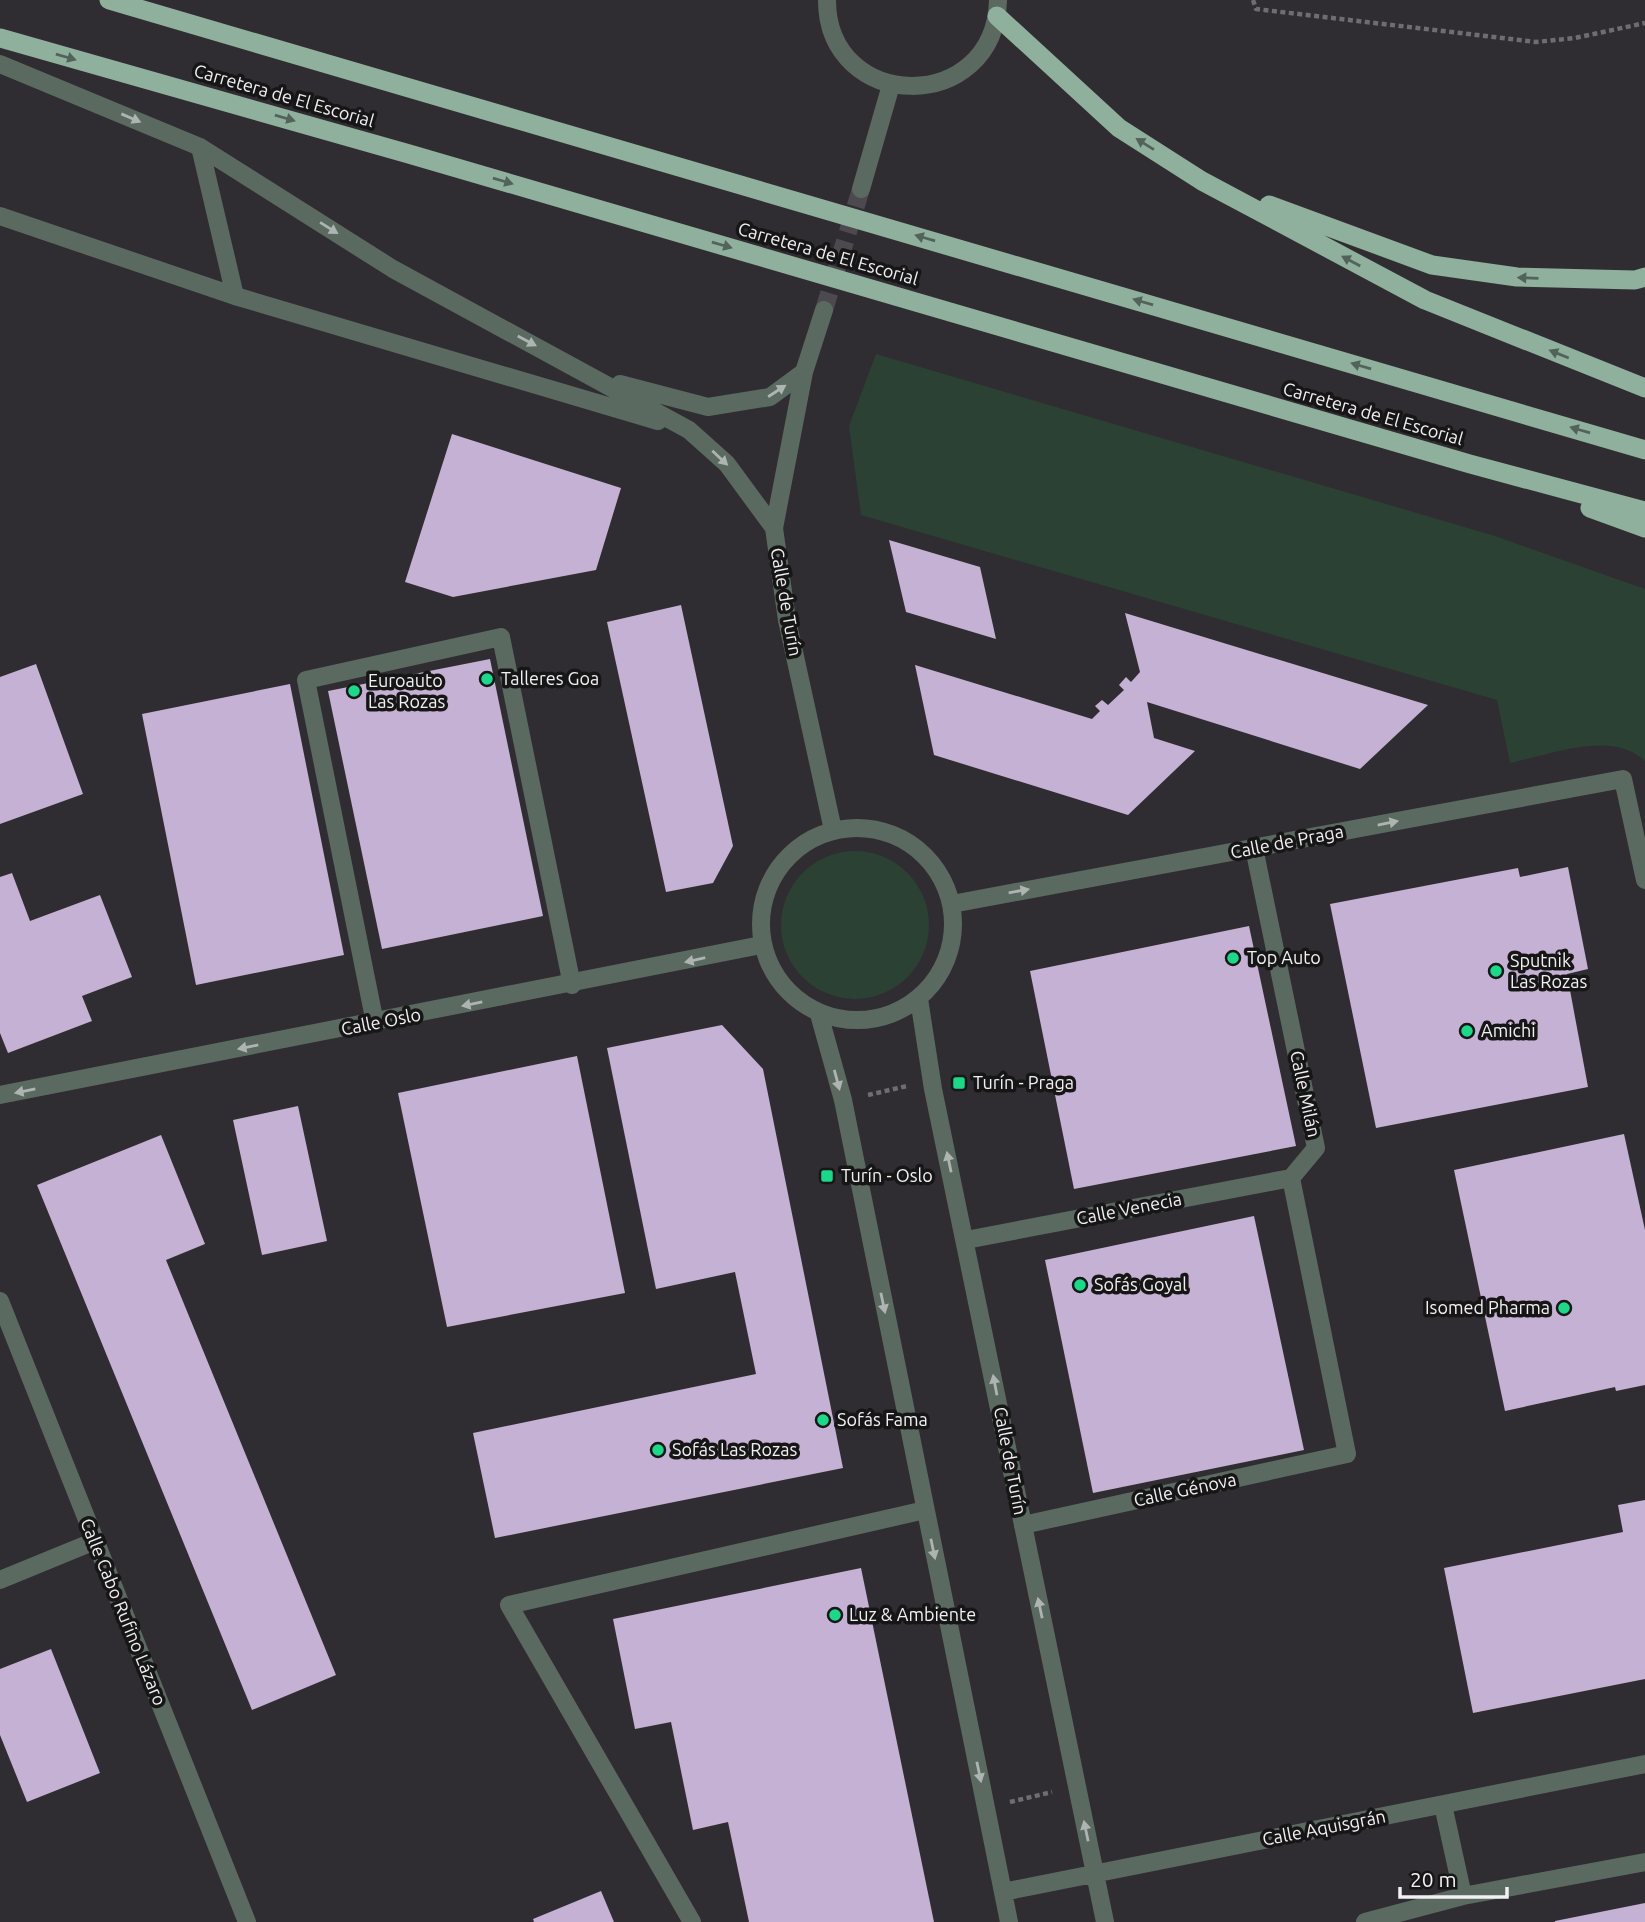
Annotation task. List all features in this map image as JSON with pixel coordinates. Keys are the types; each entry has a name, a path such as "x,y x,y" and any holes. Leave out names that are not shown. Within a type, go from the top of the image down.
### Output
{"highway":[{"path":"108,0 1645,450"},
{"path":"998,8 1119,128 1202,181 1425,300 1645,388"},
{"name":"Carretera de El Escorial","path":"0,38 409,154 1471,464 1645,511"},
{"path":"1202,181 1432,265 1517,277 1635,280 1645,277"},
{"path":"1471,464 1645,528"}],"street":[{"path":"827,0 828,19 841,48 863,71 891,85 926,86 959,74 984,49 998,8"},
{"path":"0,64 200,147 393,269 689,430 727,464 774,528"},
{"path":"861,189 891,85"},
{"path":"200,147 235,296"},
{"path":"0,216 235,296 689,430"},
{"name":"Calle de Turín","path":"824,310 804,372 774,528 787,620 833,830"},
{"path":"593,376 708,407 770,397 804,372"},
{"path":"375,1023 306,680 501,637 572,985"},
{"name":"Calle de Praga","path":"952,904 1623,779 1645,880"},
{"path":"872,828 909,841 937,868 952,904 953,939 941,972 919,999 896,1013 871,1020 845,1020 819,1014 785,989 772,972 761,945 761,905 774,872 800,845 833,830 872,828"},
{"name":"Calle Milán","path":"1254,848 1316,1148 1291,1178"},
{"name":"Calle Oslo","path":"0,1095 572,985 761,945"},
{"name":"Calle de Turín","path":"919,999 932,1081 967,1240 1105,1922"},
{"path":"819,1014 843,1100 1009,1922"},
{"name":"Calle Venecia","path":"967,1240 1291,1178"},
{"name":"Calle Génova","path":"1023,1525 1347,1454 1291,1178"},
{"name":"Calle Cabo Rufino Lázaro","path":"0,1301 247,1922"},
{"path":"692,1922 509,1605 925,1510"},
{"path":"0,1580 95,1541"},
{"name":"Calle Aquisgrán","path":"1003,1892 1645,1764"},
{"path":"1443,1804 1463,1896"},
{"path":"1365,1922 1463,1896 1645,1862"}],"path":[{"path":"1252,0 1256,9 1536,42 1575,38 1645,23"},
{"path":"843,1100 932,1081"},
{"path":"986,1807 1077,1787"}],"green space":[{"path":"876,354 1495,536 1645,589 1645,761 1631,752 1598,745 1561,750 1510,763 1497,700 861,515 849,426"},
{"path":"855,851 883,857 907,873 923,897 929,925 923,953 907,977 883,993 855,999 827,993 803,977 787,953 781,925 787,897 803,873 827,857"}],"building":[{"path":"452,434 621,488 596,570 453,597 405,582"},
{"path":"889,540 980,567 996,639 906,612"},
{"path":"681,605 733,846 713,883 666,892 607,622"},
{"path":"1125,613 1428,705 1360,769 1147,702 1154,738 1195,751 1128,815 934,755 915,665 1092,719 1100,711 1095,706 1102,700 1108,705 1124,690 1119,685 1126,677 1131,682 1140,672"},
{"path":"490,659 543,916 382,949 328,691"},
{"path":"36,664 83,794 0,824 0,677"},
{"path":"290,684 344,955 196,985 142,714"},
{"name":"Amichi","path":"1568,867 1588,969 1567,974 1588,1087 1376,1128 1330,904 1518,868 1520,877"},
{"path":"12,873 30,921 100,895 132,977 82,996 92,1021 8,1053 0,1033 0,877"},
{"path":"1249,926 1296,1146 1074,1189 1030,971"},
{"path":"722,1025 763,1069 843,1468 495,1538 473,1433 756,1374 735,1272 656,1289 607,1048"},
{"path":"577,1056 625,1293 447,1327 398,1093"},
{"path":"298,1106 327,1241 262,1255 233,1120"},
{"name":"Isomed Pharma","path":"1624,1134 1645,1230 1645,1385 1616,1391 1615,1387 1505,1411 1454,1170"},
{"path":"161,1135 205,1244 166,1260 336,1675 252,1710 37,1185"},
{"path":"1254,1216 1304,1450 1093,1493 1045,1260"},
{"path":"1645,1500 1645,1679 1473,1713 1444,1568 1623,1532 1618,1505"},
{"path":"861,1568 934,1922 749,1922 728,1822 693,1830 671,1722 635,1729 613,1619"},
{"path":"51,1649 100,1773 27,1802 0,1735 0,1669"},
{"path":"601,1891 614,1922 534,1922 533,1919"},
{"path":"1645,1903 1645,1922 1555,1922 1555,1921"}],"tunnel":[{"path":"824,310 861,189"}],"place":[{"name":"Talleres Goa","path":"487,679"},
{"name":"Euroauto Las Rozas","path":"354,691"},
{"name":"Top Auto","path":"1233,958"},
{"name":"Sputnik Las Rozas","path":"1496,971"},
{"name":"Amichi","path":"1467,1031"},
{"name":"Turín - Praga","path":"959,1083"},
{"name":"Turín - Oslo","path":"827,1176"},
{"name":"Sofás Goyal","path":"1080,1285"},
{"name":"Isomed Pharma","path":"1564,1308"},
{"name":"Sofás Fama","path":"823,1420"},
{"name":"Sofás Las Rozas","path":"658,1450"},
{"name":"Luz & Ambiente","path":"835,1615"}]}
